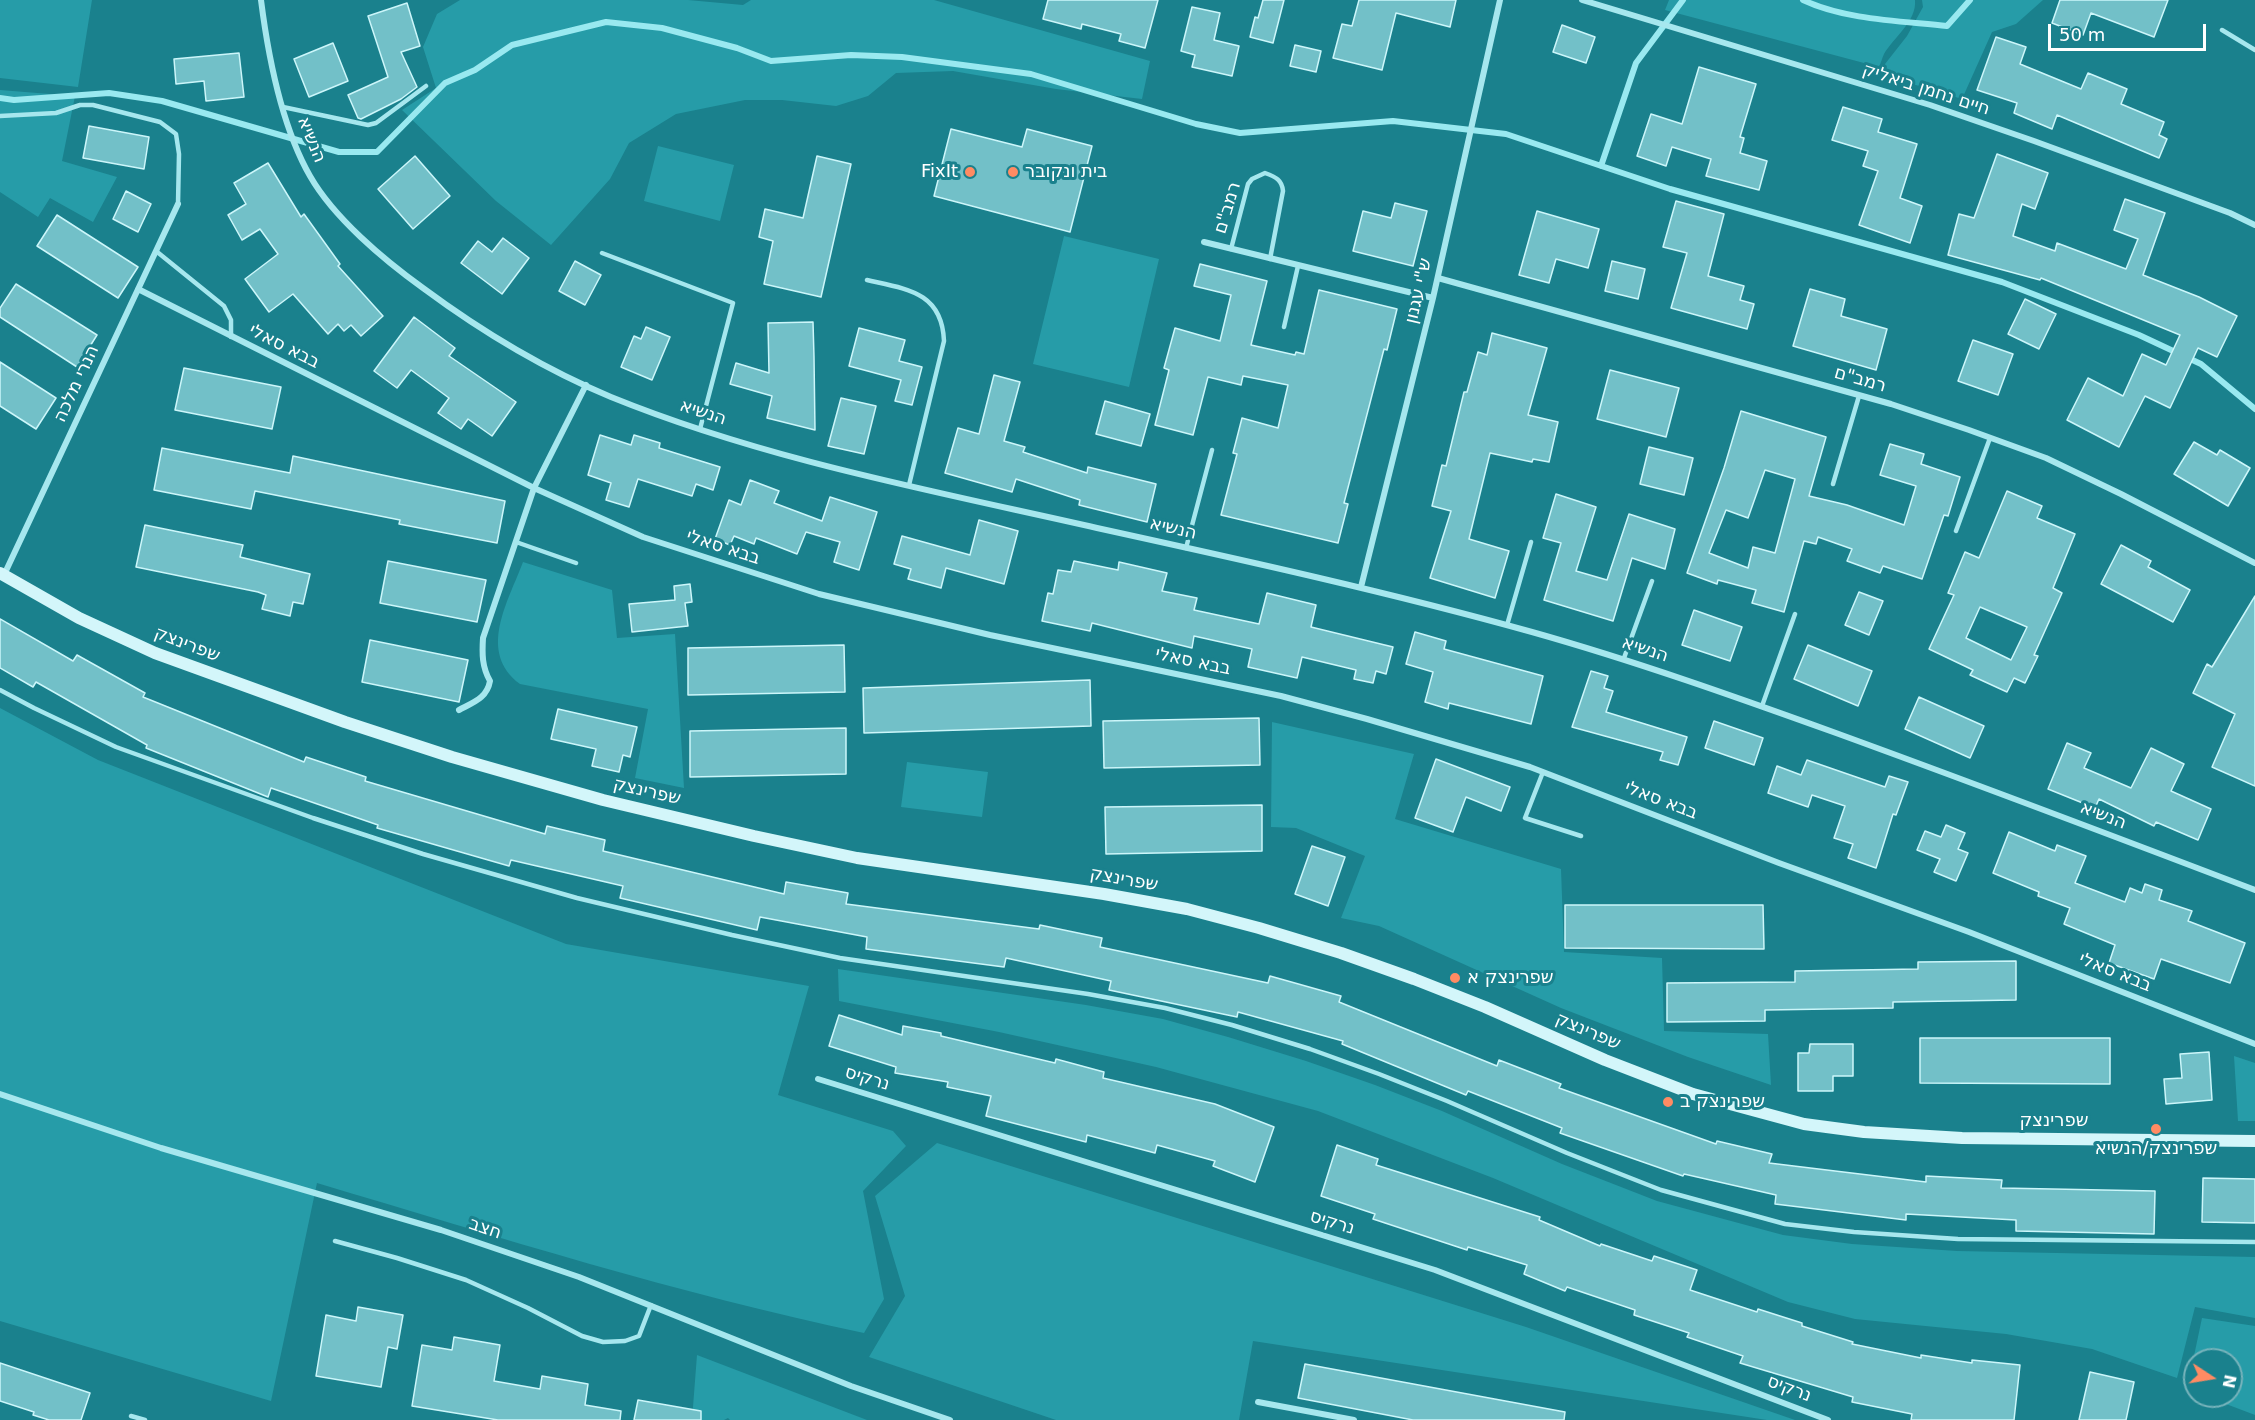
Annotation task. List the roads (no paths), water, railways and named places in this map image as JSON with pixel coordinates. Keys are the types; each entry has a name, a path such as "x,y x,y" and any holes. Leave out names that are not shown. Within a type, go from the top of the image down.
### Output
{"street":[{"name":"הנשיא","path":"261,0 266,40 290,133 311,179 349,225 397,269 464,318 541,363 607,395 700,429 820,463 1417,600 1624,658 1762,706 2255,890"},
{"name":"ש\"י עגנון","path":"1360,587 1434,298 1500,0"},
{"name":"חיים נחמן ביאליק","path":"1582,0 1930,105 2055,148 2230,213 2255,225"},
{"name":"הנרי מלכה","path":"2,575 178,204"},
{"name":"רמב\"ם","path":"1204,242 1434,298"},
{"name":"רמב\"ם","path":"1438,278 1859,396 1990,438 2068,468 2255,563"},
{"name":"בבא סאלי","path":"138,289 534,488 643,537 819,594 979,632 1281,696 1367,718 1543,772 1779,863 1970,932 2255,1044"},
{"path":"459,710 483,697 488,691 490,681 485,672 482,655 483,638 534,488 586,385"},
{"name":"שפרינצק","path":"2,575 79,618 155,653 345,722 452,757 603,800 857,858 1104,894 1188,909 1341,953 1485,1007 1605,1060 1693,1094 1804,1124 1864,1132 1962,1138 2255,1141"},
{"name":"נרקיס","path":"818,1079 1435,1270 1828,1420"},
{"name":"חצב","path":"0,1095 160,1148 441,1230 579,1277 851,1386 950,1420"},
{"path":"1258,1402 1354,1420"}],"lane":[{"path":"2222,30 2255,50"},
{"path":"283,107 368,125 376,123 426,86"},
{"path":"0,116 56,113 80,105 93,105 160,122 176,135 179,154 178,204"},
{"name":"רמב\"ם","path":"1231,249 1248,184 1252,179 1266,173 1279,179 1283,191 1270,259"},
{"path":"156,251 224,306 231,320 231,337"},
{"path":"602,254 733,303 700,429"},
{"path":"1284,327 1298,266"},
{"path":"867,280 916,291 933,305 943,326 944,341 909,485"},
{"path":"1833,484 1859,396"},
{"path":"1956,531 1990,438"},
{"path":"1186,548 1212,450"},
{"path":"516,542 576,563"},
{"path":"1507,625 1531,542"},
{"path":"1624,658 1652,581"},
{"path":"1762,706 1795,614"},
{"path":"0,690 116,747 313,818 423,854 577,898 818,953 1088,994 1166,1008 1221,1022 1310,1049 1379,1074 1661,1190 1785,1224 1854,1232 1958,1239 2255,1242"},
{"path":"1543,772 1525,818 1581,836"},
{"path":"335,1241 466,1280 582,1336 603,1342 625,1341 639,1336 651,1305"},
{"path":"131,1416 145,1420"}],"waterway":[{"path":"1601,166 1636,63 1683,0"},
{"path":"1803,0 1819,7 1855,16 1947,26 1970,0"},
{"path":"0,98 14,100 109,93 162,101 339,152 377,152 445,83 475,70 512,45 606,22 662,28 737,48 771,61 851,55 902,57 1031,74 1196,124 1240,133 1393,121 1506,134 1670,189 2002,282 2139,335 2201,364 2255,409"}],"place":[{"name":"FixIt","path":"970,172"},
{"name":"בית ונקובר","path":"1013,172"},
{"name":"שפרינצק א","path":"1455,978"},
{"name":"שפרינצק ב","path":"1668,1102"},
{"name":"שפרינצק/הנשיא","path":"2156,1129"}]}
